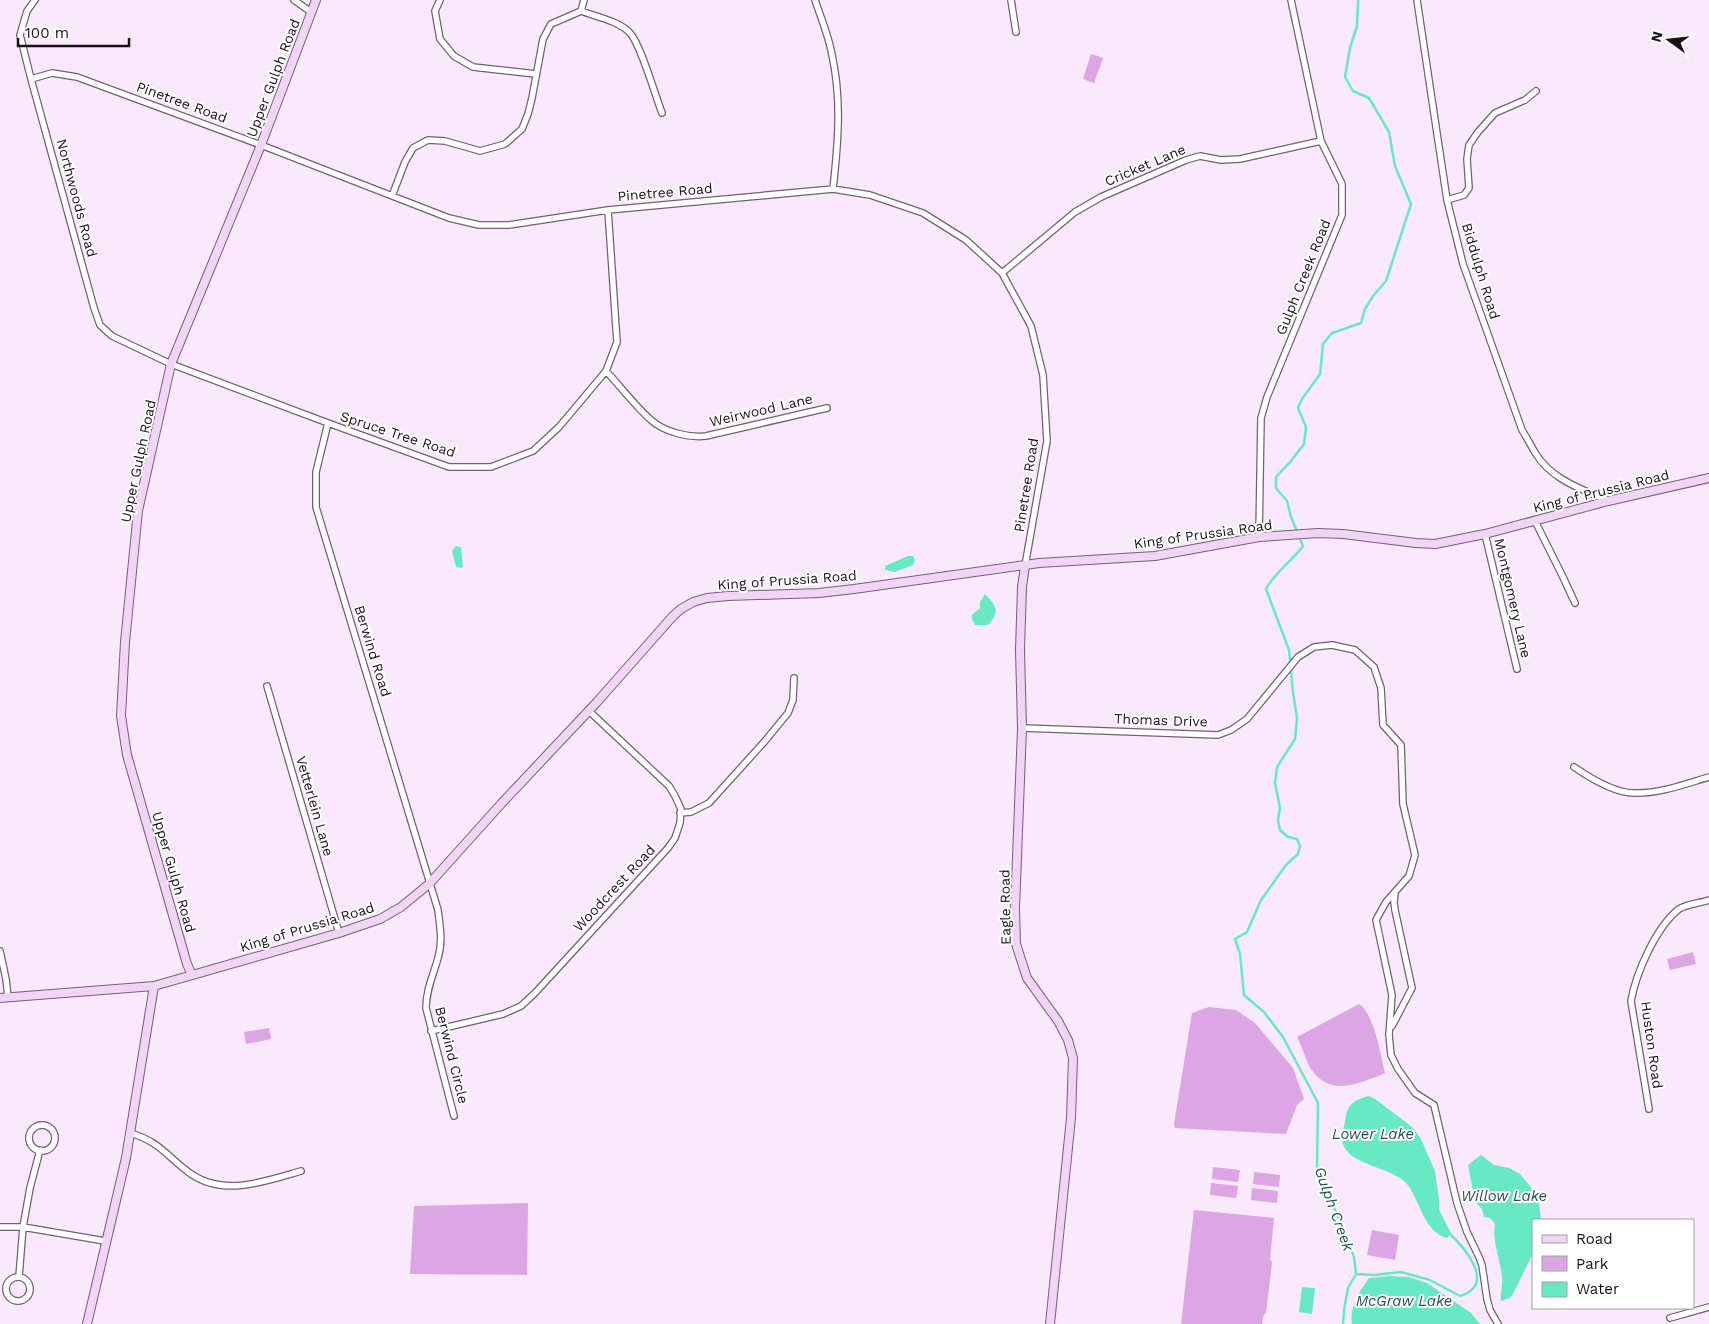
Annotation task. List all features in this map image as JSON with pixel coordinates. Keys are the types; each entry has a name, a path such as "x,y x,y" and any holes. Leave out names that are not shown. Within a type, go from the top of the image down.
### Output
{"street":[{"name":"Northwoods Road","path":"35,0 28,11 20,35 100,325 112,336 171,364"},
{"path":"294,0 311,12"},
{"name":"Upper Gulph Road","path":"192,975 187,964 127,755 121,716 125,642 138,512 171,364 262,145 316,0"},
{"path":"440,0 435,11 440,39 454,56 473,67 536,74"},
{"path":"581,11 584,0"},
{"path":"816,0 832,54 838,89 839,139 833,189"},
{"path":"1011,0 1016,32"},
{"name":"Gulph Creek Road","path":"1260,537 1261,418 1267,397 1342,215 1342,184 1321,141 1291,0"},
{"name":"Biddulph Road","path":"1417,0 1447,200 1463,264 1522,430 1536,455 1550,471 1568,484 1608,501"},
{"path":"392,196 405,162 413,148 428,140 446,141 480,151 505,144 522,129 532,98 543,39 551,24 581,11 617,24 631,34 638,47 662,112"},
{"name":"Pinetree Road","path":"31,79 52,73 77,77 262,145 449,218 479,225 509,225 608,210 833,189 870,195 923,213 966,240 1002,273 1031,326 1043,375 1047,441 1025,566"},
{"path":"1447,200 1464,195 1469,188 1467,158 1469,145 1478,132 1495,113 1525,100 1536,91"},
{"name":"Cricket Lane","path":"1002,273 1075,212 1101,196 1186,160 1200,156 1221,160 1240,159 1321,141"},
{"name":"Spruce Tree Road","path":"171,364 449,467 491,467 533,451 559,427 606,371 617,342 608,210"},
{"name":"Weirwood Lane","path":"606,371 652,422 678,434 697,437 706,436 827,408"},
{"name":"Berwind Road","path":"328,423 316,472 316,507 429,884"},
{"name":"King of Prussia Road","path":"4,998 154,986 380,919 401,907 429,884 589,711 673,616 693,602 707,598 728,596 854,590 1039,563 1155,556 1260,537 1303,533 1343,534 1435,544 1485,534 1608,501 1709,478"},
{"path":"1535,521 1575,603"},
{"name":"Montgomery Lane","path":"1485,534 1517,669"},
{"name":"Eagle Road","path":"1025,566 1022,587 1020,650 1022,728 1015,909 1016,944 1027,978 1058,1021 1068,1040 1073,1058 1071,1118 1050,1324"},
{"name":"Thomas Drive","path":"1022,728 1218,735 1231,730 1247,718 1298,658 1314,647 1332,645 1355,650 1374,666 1381,688 1383,726 1401,745 1403,804 1415,855 1409,876 1386,902 1376,920 1392,996 1391,1055 1398,1069 1416,1093 1434,1105 1457,1203 1467,1232 1482,1265 1487,1299 1490,1310 1498,1324"},
{"path":"589,711 669,786 676,796 681,809 680,813 691,812 708,803 765,742 788,713 793,700 794,678"},
{"name":"Vetterlein Lane","path":"267,686 339,932"},
{"path":"1574,767 1606,786 1632,793 1658,791 1709,777"},
{"name":"Woodcrest Road","path":"431,1031 504,1014 521,1006 668,848 675,838 680,823 680,813"},
{"name":"Berwind Circle","path":"429,884 438,910 441,939 438,957 426,995 426,1008 454,1116"},
{"path":"1390,1028 1412,988 1395,910 1395,893"},
{"name":"Huston Road","path":"1649,1109 1631,1001 1634,987 1640,968 1664,923 1681,908 1709,900"},
{"path":"0,951 6,979 4,998"},
{"path":"87,1324 126,1158 154,986"},
{"path":"43,1124 52,1129 55,1140 50,1148 40,1150 33,1146 29,1138 33,1129 43,1124"},
{"path":"130,1133 152,1141 187,1171 200,1180 213,1184 228,1186 261,1182 301,1171"},
{"path":"19,1276 23,1227 30,1188 40,1150"},
{"path":"0,1227 23,1227 105,1242"},
{"path":"19,1276 28,1280 31,1288 27,1297 19,1301 11,1298 6,1291 6,1287 10,1280 19,1276"},
{"path":"1670,1318 1709,1307"}],"green space":[{"path":"1091,54 1103,58 1094,83 1083,79"},
{"path":"1693,952 1696,964 1670,970 1667,959"},
{"path":"1359,1004 1369,1016 1373,1025 1385,1073 1366,1081 1346,1086 1327,1083 1319,1078 1311,1069 1297,1037"},
{"path":"1209,1007 1236,1010 1255,1023 1293,1068 1304,1099 1297,1105 1286,1134 1175,1128 1174,1124 1192,1013"},
{"path":"269,1028 271,1039 246,1044 244,1032"},
{"path":"1213,1167 1240,1170 1238,1182 1212,1179"},
{"path":"1254,1172 1280,1175 1279,1187 1253,1184"},
{"path":"1211,1183 1238,1186 1236,1198 1210,1195"},
{"path":"1252,1188 1278,1191 1277,1203 1251,1200"},
{"path":"528,1203 527,1275 410,1274 414,1206"},
{"path":"1194,1210 1274,1218 1270,1259 1272,1262 1266,1313 1263,1316 1262,1324 1181,1324"},
{"path":"1372,1230 1399,1235 1395,1260 1367,1255"}],"water":[{"path":"456,546 461,547 463,566 461,568 456,567 452,551"},
{"path":"908,556 913,556 915,560 913,565 895,572 885,570 885,566"},
{"path":"985,594 994,605 995,616 988,625 975,625 972,615 980,608 980,602"},
{"name":"Lower Lake","path":"1369,1096 1413,1128 1421,1139 1435,1171 1439,1210 1451,1233 1447,1238 1439,1234 1427,1223 1412,1191 1401,1178 1354,1157 1343,1144 1342,1139 1349,1107 1355,1101"},
{"name":"Willow Lake","path":"1481,1155 1494,1165 1509,1168 1520,1174 1530,1186 1539,1203 1541,1219 1532,1219 1532,1255 1510,1298 1501,1301 1502,1277 1495,1244 1495,1224 1490,1218 1484,1217 1482,1209 1477,1204 1468,1165"},
{"name":"McGraw Lake","path":"1409,1277 1427,1283 1471,1313 1480,1324 1352,1324 1351,1318 1354,1305 1369,1278"},
{"path":"1302,1287 1315,1288 1312,1314 1299,1312"}],"waterway":[{"name":"Gulph Creek","path":"1343,1324 1348,1288 1356,1274 1354,1257 1317,1167 1318,1103 1283,1037 1264,1012 1244,995 1240,954 1235,939 1247,932 1261,900 1286,865 1298,854 1300,846 1297,839 1288,837 1280,830 1278,820 1280,808 1275,783 1277,767 1295,739 1297,718 1289,650 1266,589 1274,577 1303,546 1291,517 1287,501 1276,488 1276,477 1304,444 1306,427 1298,408 1302,399 1320,374 1323,344 1332,333 1361,323 1365,309 1386,281 1411,204 1395,166 1389,132 1369,98 1353,91 1345,77 1350,48 1357,26 1358,0"},
{"path":"1356,1274 1374,1275 1401,1272 1430,1280 1460,1296 1471,1291 1476,1284 1477,1275 1469,1257 1449,1233"}]}
